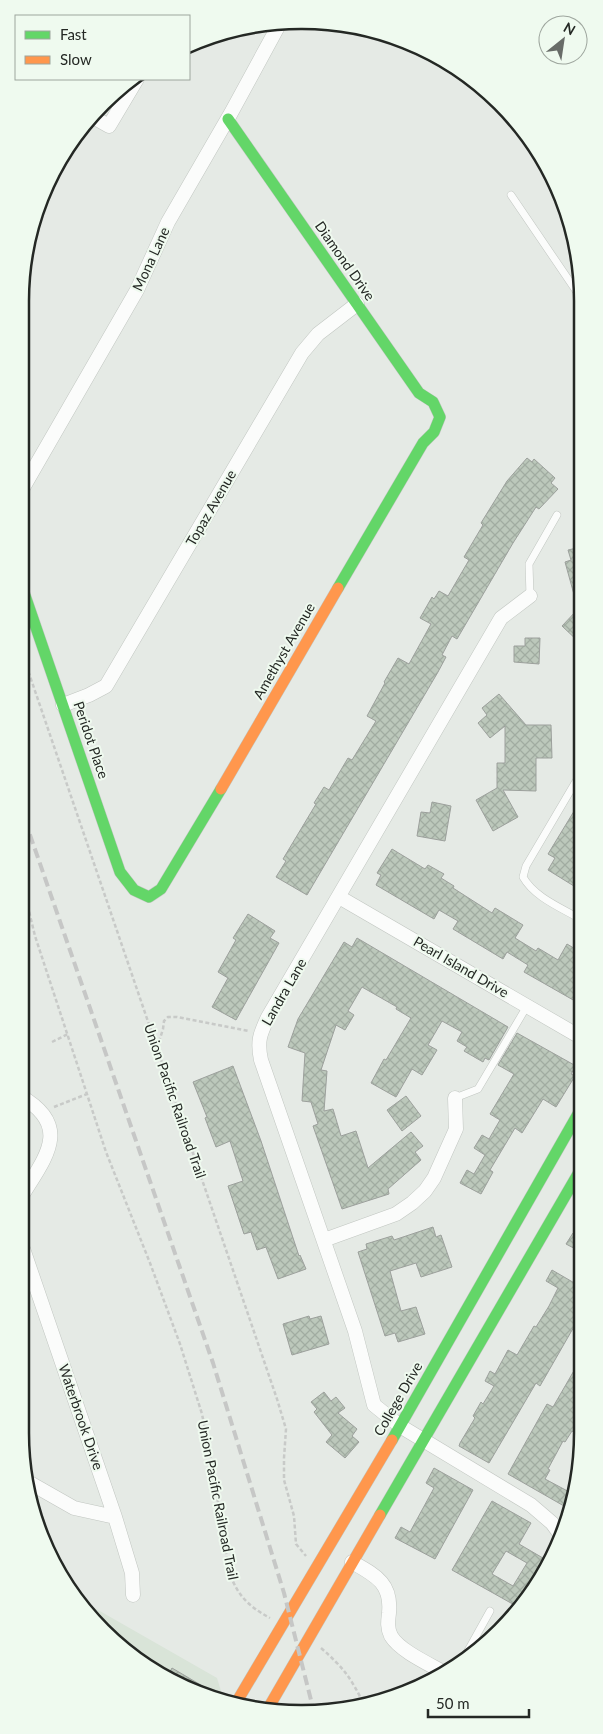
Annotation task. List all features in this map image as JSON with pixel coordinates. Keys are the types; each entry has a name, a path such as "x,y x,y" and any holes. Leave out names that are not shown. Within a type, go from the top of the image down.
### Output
{"main road":[{"name":"Diamond Drive","path":"228,119 419,393 433,402 440,417"},
{"name":"Amethyst Avenue","path":"149,896 161,889 174,869 423,442 434,432 440,417"},
{"name":"Peridot Place","path":"29,607 120,872 134,890 149,896"},
{"name":"College Drive","path":"239,1698 400,1426 574,1121"},
{"path":"271,1704 574,1181"}],"street":[{"name":"Mona Lane","path":"29,477 137,290 168,222 277,30"},
{"path":"98,120 109,126 132,88"},
{"name":"Topaz Avenue","path":"63,705 89,696 106,686 302,352 318,334 358,304"},
{"name":"Landra Lane","path":"530,596 501,618 260,1033 258,1046 261,1060 355,1331 374,1404 400,1426 530,1505 541,1513 556,1530"},
{"name":"Pearl Island Drive","path":"339,897 574,1033"},
{"path":"324,1240 396,1214 425,1191 434,1178 456,1129 455,1098"},
{"path":"29,1102 41,1111 49,1124 51,1137 49,1150 29,1184"},
{"name":"Waterbrook Drive","path":"29,1266 115,1517 132,1573 133,1595"},
{"path":"34,1485 74,1508 115,1517"},
{"path":"352,1562 377,1576 385,1586 390,1601 388,1625 391,1635 399,1645 439,1668"}],"lane":[{"path":"511,195 574,288"},
{"path":"530,596 529,564 558,515"},
{"path":"574,785 526,866 523,877 527,884 539,895 574,915"},
{"path":"455,1098 478,1089 528,1006"},
{"path":"470,1648 490,1611"}],"path":[{"name":"Union Pacific Railroad Trail","path":"29,673 277,1399 286,1429 284,1480 294,1516 296,1544 306,1557 318,1565"},
{"name":"Union Pacific Railroad Trail","path":"29,911 35,936 106,1152 180,1344 202,1414 229,1572 243,1600 252,1608 270,1618 274,1610"},
{"path":"157,1048 164,1021 168,1017 177,1017 260,1033"},
{"path":"52,1042 68,1034"},
{"path":"54,1107 87,1094"},
{"path":"318,1646 340,1664 353,1682 361,1699"}],"shaded area":[{"path":"91,1606 217,1678 220,1693 214,1691 165,1669 122,1638"}],"building":[{"path":"527,458 532,462 534,459 555,478 551,483 558,489 539,509 536,507 457,639 452,636 442,655 446,657 438,672 307,895 276,877 286,861 283,859 324,787 329,790 348,758 352,760 376,721 367,716 398,658 409,664 431,624 420,618 432,597 434,599 439,591 448,596 469,560 464,557 483,525 481,523 507,481"},
{"path":"574,549 574,595 565,562 571,560 568,550"},
{"path":"574,613 574,637 562,626"},
{"path":"525,638 540,638 539,664 514,662 514,646 525,646"},
{"path":"499,694 526,725 551,725 552,758 536,758 536,791 503,790 518,817 493,831 476,800 497,788 497,763 505,763 505,726 490,738 478,723 487,715 482,708"},
{"path":"432,802 451,806 445,841 417,836 421,812 430,813"},
{"path":"574,811 574,886 548,870 555,858 548,854"},
{"path":"392,849 425,869 428,865 444,874 441,878 454,886 453,888 492,913 495,908 523,925 515,938 536,951 538,948 558,960 567,944 574,948 574,1000 524,972 528,965 507,952 503,959 453,929 458,921 439,910 434,919 376,885 381,875 377,873"},
{"path":"248,914 275,931 270,938 279,943 236,1020 212,1007 228,978 218,972 236,940 233,938"},
{"path":"357,938 508,1027 489,1060 485,1058 483,1062 464,1051 467,1047 457,1041 462,1032 442,1021 428,1045 437,1050 422,1075 412,1069 396,1097 371,1083 384,1059 386,1060 411,1018 396,1009 397,1007 362,987 348,1011 354,1015 345,1030 336,1025 321,1070 327,1071 324,1111 333,1109 341,1136 356,1131 368,1168 411,1132 423,1146 415,1152 421,1160 388,1189 389,1194 342,1209 313,1126 318,1124 311,1102 302,1101 305,1053 288,1047 298,1019 344,942 352,947"},
{"path":"517,1033 574,1065 571,1074 574,1078 556,1107 543,1099 522,1133 515,1128 490,1170 493,1172 481,1194 460,1183 467,1170 474,1174 485,1155 474,1148 482,1135 489,1139 500,1120 490,1114 514,1074 498,1065"},
{"path":"233,1066 261,1141 299,1256 306,1269 278,1279 266,1247 257,1250 251,1232 244,1234 228,1186 243,1181 230,1141 216,1147 205,1118 207,1117 193,1082"},
{"path":"406,1096 421,1116 402,1131 387,1110"},
{"path":"433,1227 436,1237 441,1235 452,1267 421,1277 416,1263 390,1271 401,1311 416,1307 425,1334 398,1342 395,1333 385,1336 358,1252 367,1249 366,1244 392,1236 394,1240"},
{"path":"573,1233 574,1234 574,1248 566,1244"},
{"path":"552,1270 574,1283 574,1327 540,1386 536,1383 489,1463 459,1446 475,1418 473,1416 481,1402 483,1404 494,1386 485,1381 490,1371 495,1374 508,1350 517,1355 534,1326 536,1327 549,1306 558,1288 546,1281"},
{"path":"309,1316 310,1319 321,1316 329,1344 292,1355 283,1324"},
{"path":"574,1371 574,1432 572,1431 565,1442 563,1441 548,1469 550,1470 545,1479 568,1491 564,1506 508,1474 547,1404 553,1407"},
{"path":"324,1392 331,1401 336,1397 345,1408 338,1413 357,1429 352,1436 359,1442 345,1458 326,1442 332,1435 314,1412 317,1409 311,1402"},
{"path":"434,1468 473,1490 435,1559 395,1538 401,1527 410,1532 434,1488 426,1483"},
{"path":"492,1501 531,1523 519,1544 543,1558 513,1604 452,1570","holes":["506,1551 527,1563 513,1586 492,1574"]},
{"path":"172,1668 204,1687 181,1677 170,1672"}],"railway":[{"path":"29,832 213,1363 284,1593 312,1705"}],"traffic: fast":[{"path":"228,119 419,393 433,402 440,417 434,432 423,443 338,588"},
{"path":"29,607 120,872 134,890 149,897 161,889 221,789"},
{"path":"392,1440 574,1121"},
{"path":"380,1515 574,1181"}],"traffic: slow":[{"path":"221,789 338,588"},
{"path":"239,1698 392,1440"},
{"path":"271,1704 380,1515"}]}
